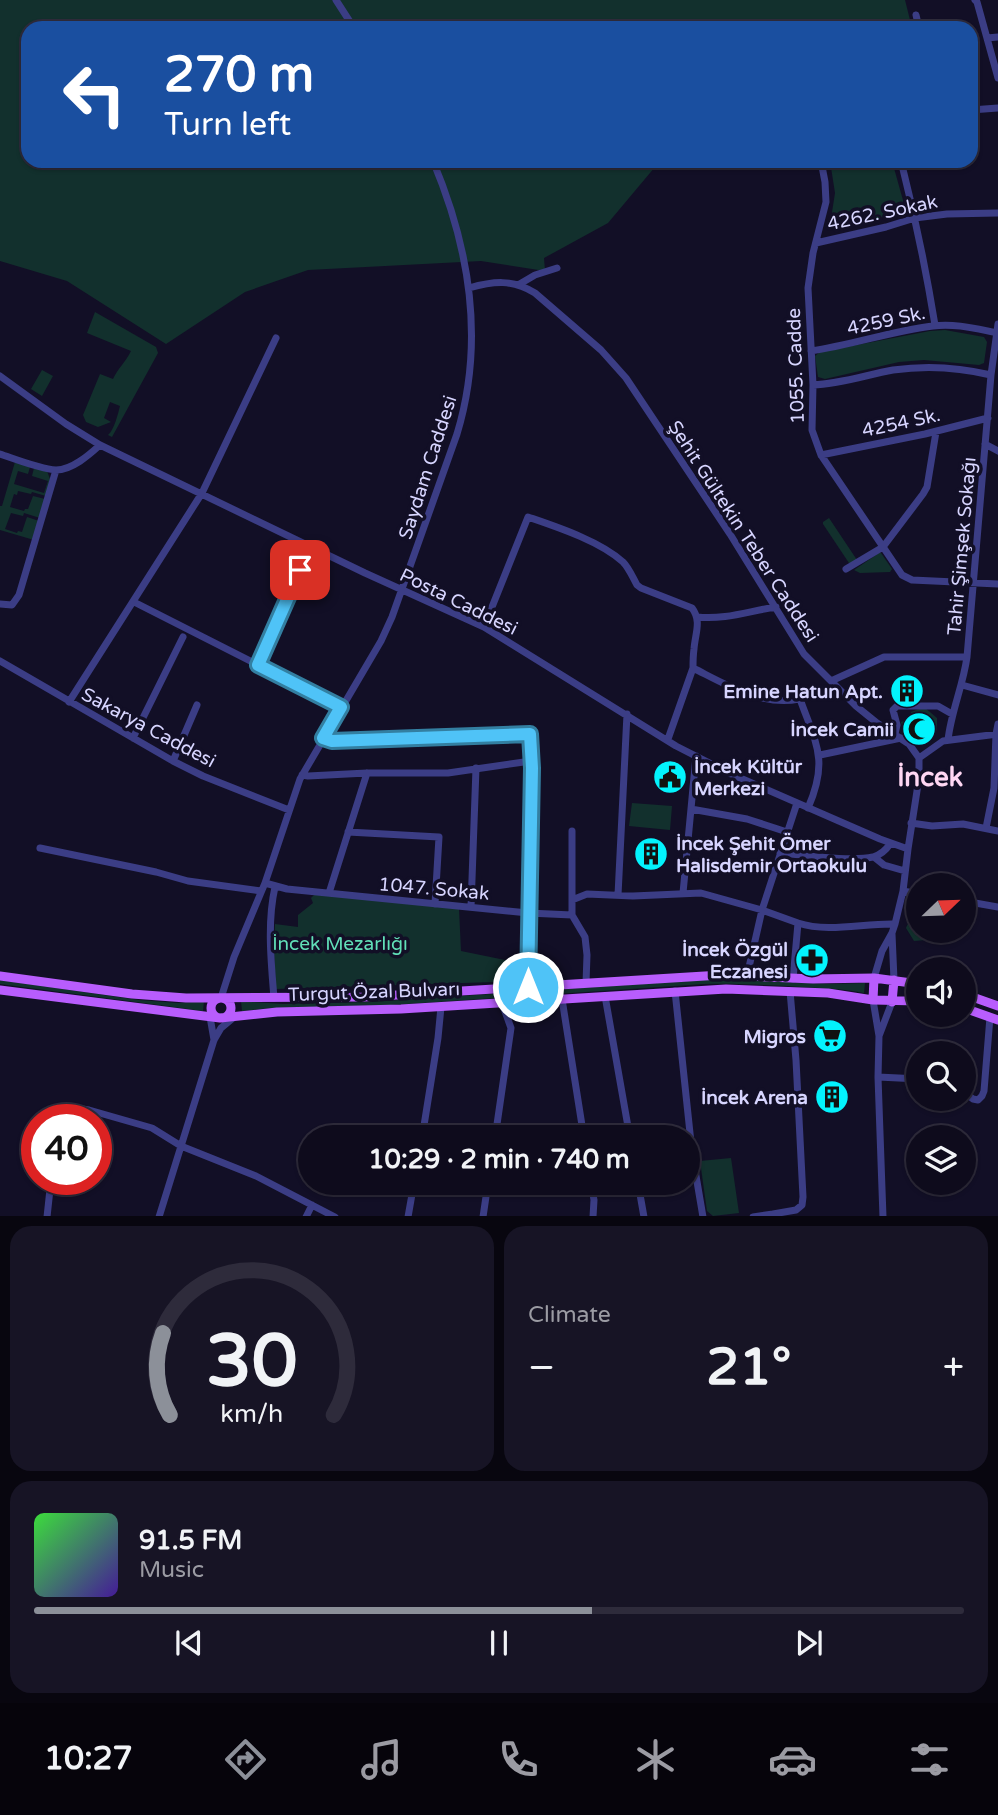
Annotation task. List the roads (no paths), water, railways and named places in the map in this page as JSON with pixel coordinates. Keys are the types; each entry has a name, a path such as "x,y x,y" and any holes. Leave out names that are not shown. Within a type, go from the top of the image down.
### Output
{"main road":[{"name":"Turgut Özal Bulvarı","path":"0,976 132,994 221,998 412,995 721,975 841,980 874,978 906,982"},
{"path":"873,1000 874,978"},
{"path":"892,1002 894,980"},
{"name":"Turgut Özal Bulvarı","path":"0,990 220,1018 277,1012 441,1007 726,989 828,993 906,1001"},
{"path":"976,998 998,1006"},
{"path":"227,999 231,1008 227,1016 220,1018 214,1015 211,1009 215,1000 227,999"},
{"path":"976,1012 994,1019"}],"street":[{"path":"336,0 350,21"},
{"path":"975,0 998,78"},
{"path":"916,15 917,21"},
{"path":"987,38 998,37"},
{"path":"978,109 998,108"},
{"name":"Saydam Caddesi","path":"221,998 302,775 387,629 457,434 468,395 472,341 469,288 452,213 436,168"},
{"name":"1055. Cadde","path":"822,168 826,202 808,288 813,385 812,430 821,455 902,575 912,580 998,584"},
{"path":"903,168 929,283 935,325"},
{"name":"4262. Sokak","path":"816,243 915,218 947,214 998,214"},
{"path":"469,288 498,282 518,285 535,275 557,268"},
{"name":"Şehit Gültekin Teber Caddesi","path":"518,285 535,293 581,331 615,364 650,413 804,654 866,715 914,748 919,758"},
{"name":"Tahir Şimşek Sokağı","path":"948,740 967,657 998,324"},
{"name":"4259 Sk.","path":"811,351 935,325 968,327 997,333"},
{"path":"69,702 202,493 276,338"},
{"path":"813,385 924,367 963,368 993,379"},
{"name":"Posta Caddesi","path":"0,376 100,445 310,547 484,627 696,756 890,844 908,849"},
{"name":"4254 Sk.","path":"821,455 936,432 988,418"},
{"path":"846,569 883,547 927,487 936,432"},
{"path":"985,444 998,451"},
{"path":"0,454 57,470 78,462 100,445"},
{"path":"0,604 8,606 14,603 19,595 57,470"},
{"path":"484,627 528,517 573,534 612,554 623,562 637,585 686,605 697,617 693,668 668,739"},
{"path":"258,665 310,547"},
{"path":"134,602 341,707"},
{"path":"697,617 713,619 776,607"},
{"path":"133,738 183,637"},
{"path":"693,668 733,687 760,697 782,701 800,699 884,657 967,657"},
{"name":"Sakarya Caddesi","path":"0,661 173,761 203,776 289,810"},
{"path":"962,685 998,695"},
{"path":"800,699 820,755 817,784 808,808"},
{"path":"173,761 197,705"},
{"path":"820,755 898,736 893,710 897,706 941,706 952,714"},
{"path":"618,895 626,714"},
{"path":"986,828 995,778 998,724"},
{"path":"323,738 332,741 530,734 532,768 528,987"},
{"path":"874,978 881,951 895,924 903,891 919,778 919,758 948,740 997,734"},
{"path":"683,893 696,756"},
{"path":"302,775 448,773 531,761"},
{"path":"471,907 476,768"},
{"path":"329,893 366,773"},
{"path":"747,976 762,910 797,803"},
{"path":"691,809 747,819 787,832"},
{"path":"911,823 932,826 963,824 998,831"},
{"path":"572,831 572,915 585,937 586,983"},
{"path":"348,832 439,837 435,904"},
{"path":"780,853 848,859 874,857 890,844"},
{"name":"1047. Sokak","path":"40,848 188,881 572,915"},
{"path":"874,857 884,865 905,871"},
{"path":"274,998 271,933 275,887"},
{"path":"572,900 587,894 701,894 762,910 808,926 827,928 895,924"},
{"path":"976,903 998,907"},
{"path":"793,979 798,923"},
{"path":"892,933 894,980"},
{"path":"753,1216 796,1210 802,1205 796,1060 790,991"},
{"path":"676,992 692,1152 703,1216"},
{"path":"605,996 628,1125"},
{"path":"562,999 582,1125"},
{"path":"873,1000 879,1036 883,1216"},
{"path":"879,1036 892,1002"},
{"path":"497,1125 511,1028 502,1003"},
{"path":"424,1125 441,1007"},
{"path":"209,1017 214,1041"},
{"path":"159,1216 214,1041 221,1028 233,1018"},
{"path":"976,1100 985,1091 994,1019"},
{"path":"878,1077 906,1078"},
{"path":"112,1117 152,1128 181,1146 256,1176 335,1216"},
{"path":"47,1216 49,1195"},
{"path":"408,1216 412,1195"},
{"path":"483,1216 486,1195"},
{"path":"593,1195 593,1216"},
{"path":"640,1195 644,1216"},
{"path":"306,1216 312,1205"}],"place":[{"name":"Emine Hatun Apt.","path":"907,691"},
{"name":"İncek Camii","path":"919,729"},
{"name":"İncek Kültür Merkezi","path":"670,777"},
{"name":"İncek Şehit Ömer Halisdemir Ortaokulu","path":"651,854"},
{"name":"İncek Özgül Eczanesi","path":"812,960"},
{"name":"Migros","path":"830,1036"},
{"name":"İncek Arena","path":"832,1097"}],"district":[{"name":"İncek","path":"930,777"}],"park label":[{"name":"İncek Mezarlığı","path":"340,943"}]}
